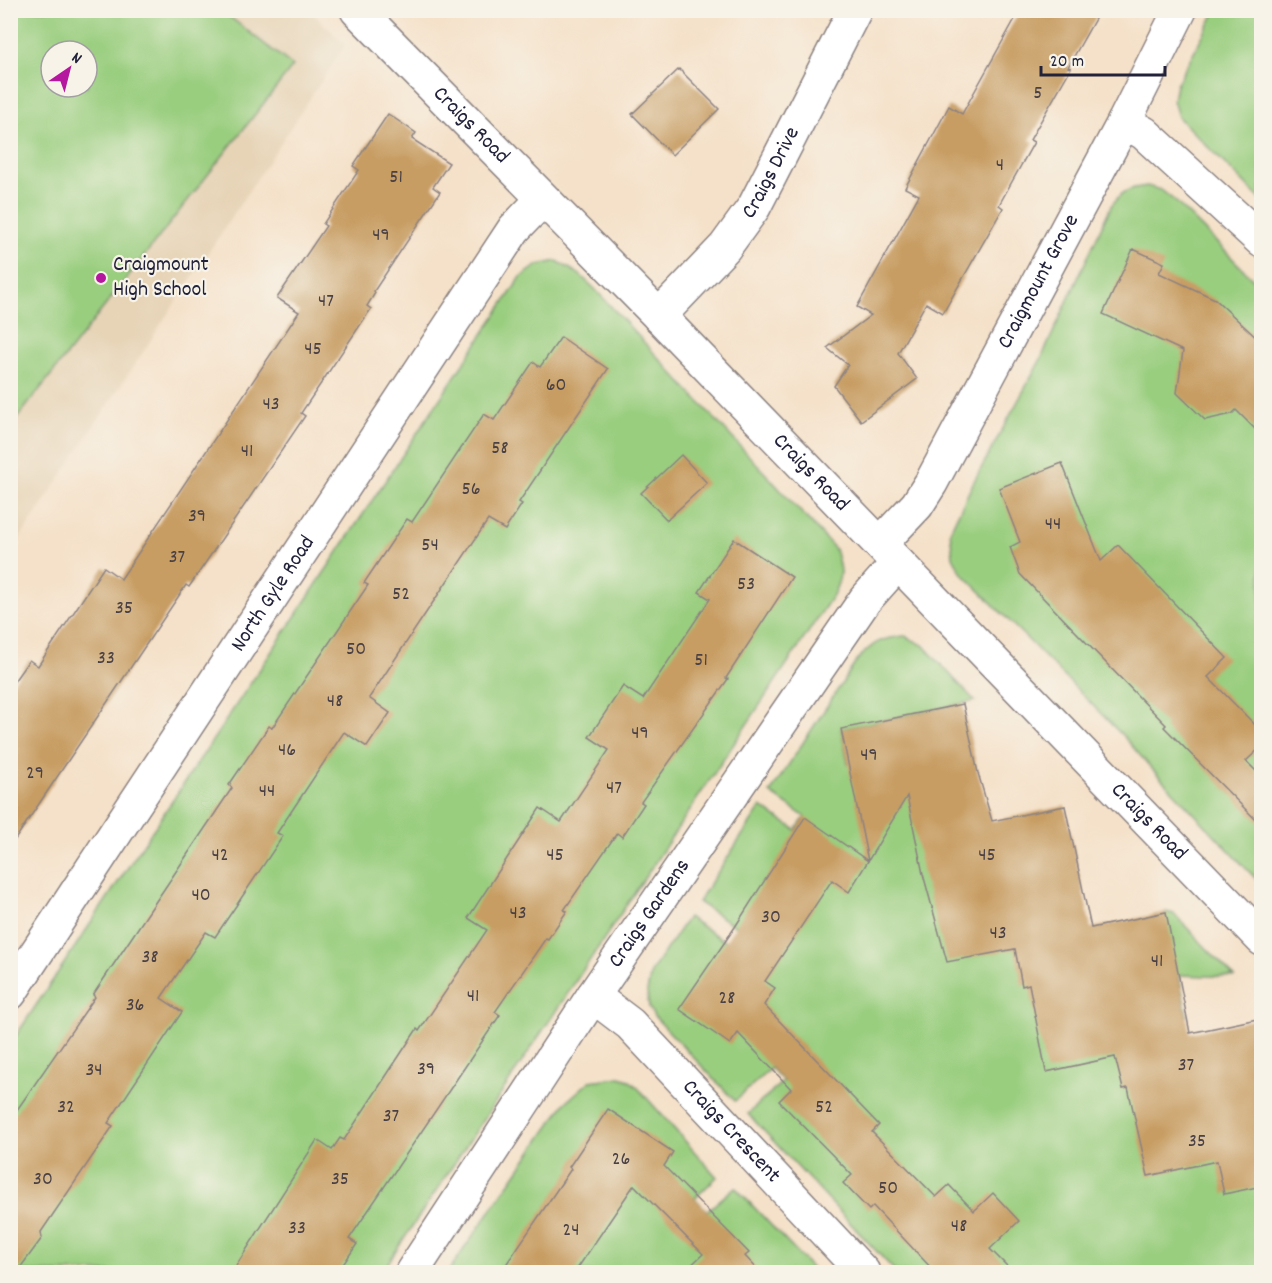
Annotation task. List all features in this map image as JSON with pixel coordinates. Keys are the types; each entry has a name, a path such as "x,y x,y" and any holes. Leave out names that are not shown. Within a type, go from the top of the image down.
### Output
{"street":[{"name":"Craigs Road","path":"357,10 659,316 1262,939"},
{"name":"Craigs Drive","path":"659,316 725,247 754,207 855,10"},
{"name":"Craigmount Grove","path":"889,553 931,483 1124,122 1180,10"},
{"path":"1124,122 1144,133 1262,241"},
{"name":"North Gyle Road","path":"10,993 514,229 542,200"},
{"name":"Craigs Gardens","path":"412,1272 593,996 865,600 889,553"},
{"name":"Craigs Crescent","path":"593,996 630,1024 863,1272"}],"shaded area":[{"name":"Craigmount High School","path":"11,11 311,11 345,45 11,552"}],"green space":[{"name":"Craigmount High School","path":"11,10 222,11 293,66 11,426"},
{"path":"1216,11 1261,11 1261,200 1178,117 1173,100 1176,85"},
{"path":"1147,186 1161,190 1175,201 1261,287 1261,884 1124,737 961,572 953,557 950,531 973,483 1041,359 1111,206 1126,191"},
{"path":"557,261 579,274 594,288 835,549 840,572 833,595 382,1272 11,1272 11,1043 521,277 538,265"},
{"path":"905,636 923,645 975,701 841,729 848,764 935,746 1063,974 1166,912 1174,914 1234,977 1179,975 1187,1016 1151,1023 1261,1153 1261,1272 896,1272 748,1114 783,1081 771,1068 735,1101 654,1016 649,1007 647,992 651,972 688,917 770,971 741,930 698,902 761,807 796,830 805,817 770,793 858,659 878,642"},
{"path":"620,1077 629,1080 638,1088 717,1177 695,1198 707,1211 735,1187 815,1272 448,1272 565,1103 590,1081"}],"building":[{"path":"1020,10 1100,10 1068,67 1071,68 1030,140 1034,142 999,205 1003,208 943,313 926,303 898,353 917,379 861,421 834,386 848,365 827,348 871,315 857,307 919,195 905,188 949,106 962,114"},
{"path":"679,69 719,109 672,155 632,114"},
{"path":"388,114 416,133 412,139 449,163 433,187 440,192 374,291 367,306 371,309 301,413 305,416 189,587 186,585 10,847 10,687 29,660 38,666 104,567 121,579 299,312 277,298 326,226 323,224 359,170 353,166"},
{"path":"1133,249 1164,263 1159,273 1215,299 1262,343 1262,436 1236,410 1232,414 1205,420 1177,393 1183,351 1103,314"},
{"path":"561,337 608,369 519,502 522,504 505,530 488,520 369,698 390,713 367,747 344,732 277,833 283,836 215,937 206,932 161,998 182,1012 108,1123 113,1126 41,1232 42,1238 17,1272 10,1272 10,1120 95,997 93,995 232,788 229,785 269,726 272,728 368,585 364,583 407,519 412,522 484,414 494,420 533,362 540,367"},
{"path":"681,455 707,483 667,520 641,493"},
{"path":"1062,463 1101,561 1118,545 1227,658 1208,677 1262,732 1262,746 1246,761 1262,777 1262,826 1164,727 1166,725 1020,574 1010,547 1020,542 999,488"},
{"path":"734,539 792,577 726,678 728,679 641,802 644,804 622,837 617,833 564,910 567,911 548,939 546,938 495,1012 500,1015 349,1239 357,1244 338,1272 232,1272 317,1140 332,1150 340,1138 344,1140 417,1029 419,1031 487,930 468,918 540,808 561,822 609,750 589,737 623,686 643,699 710,599 699,592"},
{"path":"963,704 978,773 992,821 1065,806 1091,928 1166,912 1190,1033 1262,1018 1262,1186 1224,1194 1217,1161 1148,1176 1128,1088 1123,1089 1115,1057 1046,1072 1029,984 1022,986 1015,949 947,962 923,874 907,796 868,861 841,729"},
{"path":"805,817 868,861 849,892 832,880 765,981 775,988 764,1005 879,1125 872,1132 936,1197 949,1185 974,1211 993,1193 1019,1221 990,1249 1013,1272 935,1272 873,1206 869,1210 843,1183 852,1175 779,1101 791,1089 738,1033 730,1044 679,1009 735,927"},
{"path":"608,1109 673,1152 664,1166 749,1253 745,1256 760,1272 684,1272 703,1254 634,1185 575,1272 501,1272 571,1169 569,1167"}],"place":[{"name":"Craigmount High School","path":"101,278"}]}
